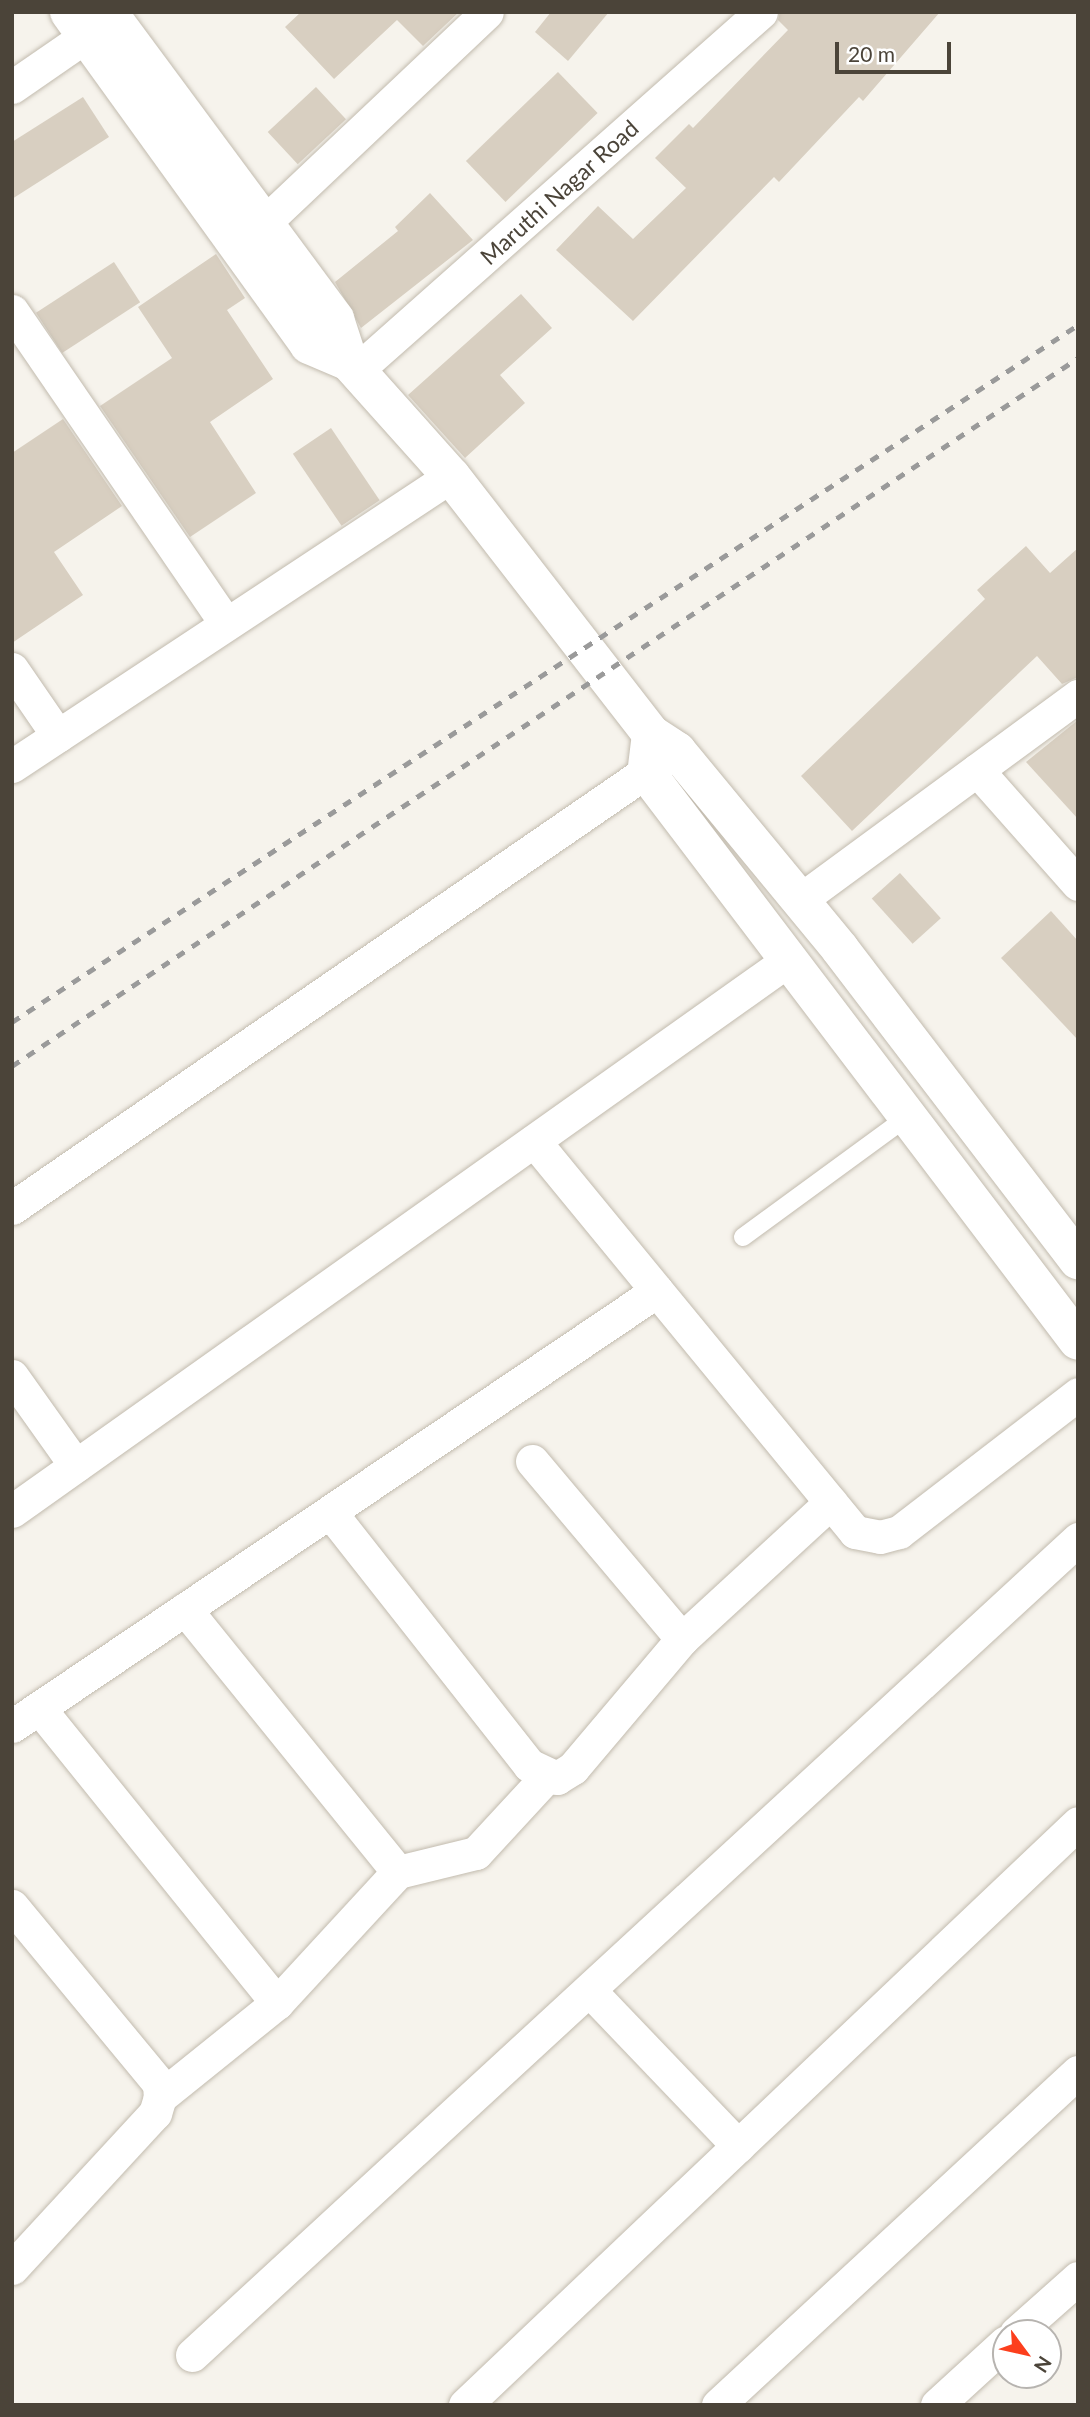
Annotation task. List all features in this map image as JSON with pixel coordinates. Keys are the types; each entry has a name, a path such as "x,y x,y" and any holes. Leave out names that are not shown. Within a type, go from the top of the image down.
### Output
{"street":[{"path":"263,225 487,12"},
{"name":"Maruthi Nagar Road","path":"353,367 761,12"},
{"path":"88,20 263,225 335,319 353,367 451,476 664,742 800,901 1078,1260"},
{"path":"88,20 309,345 353,367"},
{"path":"12,88 88,20"},
{"path":"12,311 226,624"},
{"path":"12,766 451,476"},
{"path":"12,669 58,736"},
{"path":"800,901 1078,696"},
{"path":"12,1208 646,772 664,742"},
{"path":"977,770 1078,884"},
{"path":"646,772 911,1115 1078,1341"},
{"path":"12,1511 790,960"},
{"path":"534,1141 855,1532 880,1537 899,1532 1078,1394"},
{"path":"277,2003 25,1717 657,1291"},
{"path":"12,1376 76,1466"},
{"path":"532,1461 682,1639"},
{"path":"160,2097 277,2003 398,1872 476,1853 547,1776 573,1768 682,1639 831,1502"},
{"path":"330,1512 529,1765 547,1776"},
{"path":"192,2355 592,1992 1078,1539"},
{"path":"185,1609 398,1872"},
{"path":"465,2405 1078,1823"},
{"path":"12,1906 159,2084 160,2097 155,2113 12,2268"},
{"path":"592,1992 738,2146"},
{"path":"718,2405 1078,2072"},
{"path":"1032,2319 1078,2278"},
{"path":"937,2405 992,2355"}],"lane":[{"path":"743,1237 911,1115"}],"building":[{"path":"301,12 459,12 423,46 397,20 334,79 285,27"},
{"path":"551,12 609,12 568,61 535,32"},
{"path":"780,12 940,12 863,101 859,97 779,182 774,177 633,321 556,250 598,206 633,239 686,188 655,158 689,124 693,128 788,30 778,20"},
{"path":"558,72 598,113 506,202 466,161"},
{"path":"316,87 346,119 298,164 268,132"},
{"path":"83,97 109,137 12,199 12,142"},
{"path":"430,193 473,240 361,328 335,282 398,231 395,227"},
{"path":"216,254 245,298 227,310 273,379 210,422 256,493 190,537 100,406 172,358 138,307"},
{"path":"114,262 140,302 62,353 36,313"},
{"path":"521,294 552,328 500,375 525,403 465,458 408,395"},
{"path":"63,419 122,506 54,552 83,595 12,643 12,453"},
{"path":"331,428 380,500 342,526 293,454"},
{"path":"1026,546 1050,573 1078,548 1078,677 1062,684 1037,656 852,831 801,776 985,599 977,590"},
{"path":"1078,720 1078,819 1026,762"},
{"path":"900,873 941,918 913,944 872,898"},
{"path":"1051,911 1078,941 1078,1040 1001,958"}],"railway":[{"path":"12,1022 1078,325"},
{"path":"12,1066 1078,358"}]}
